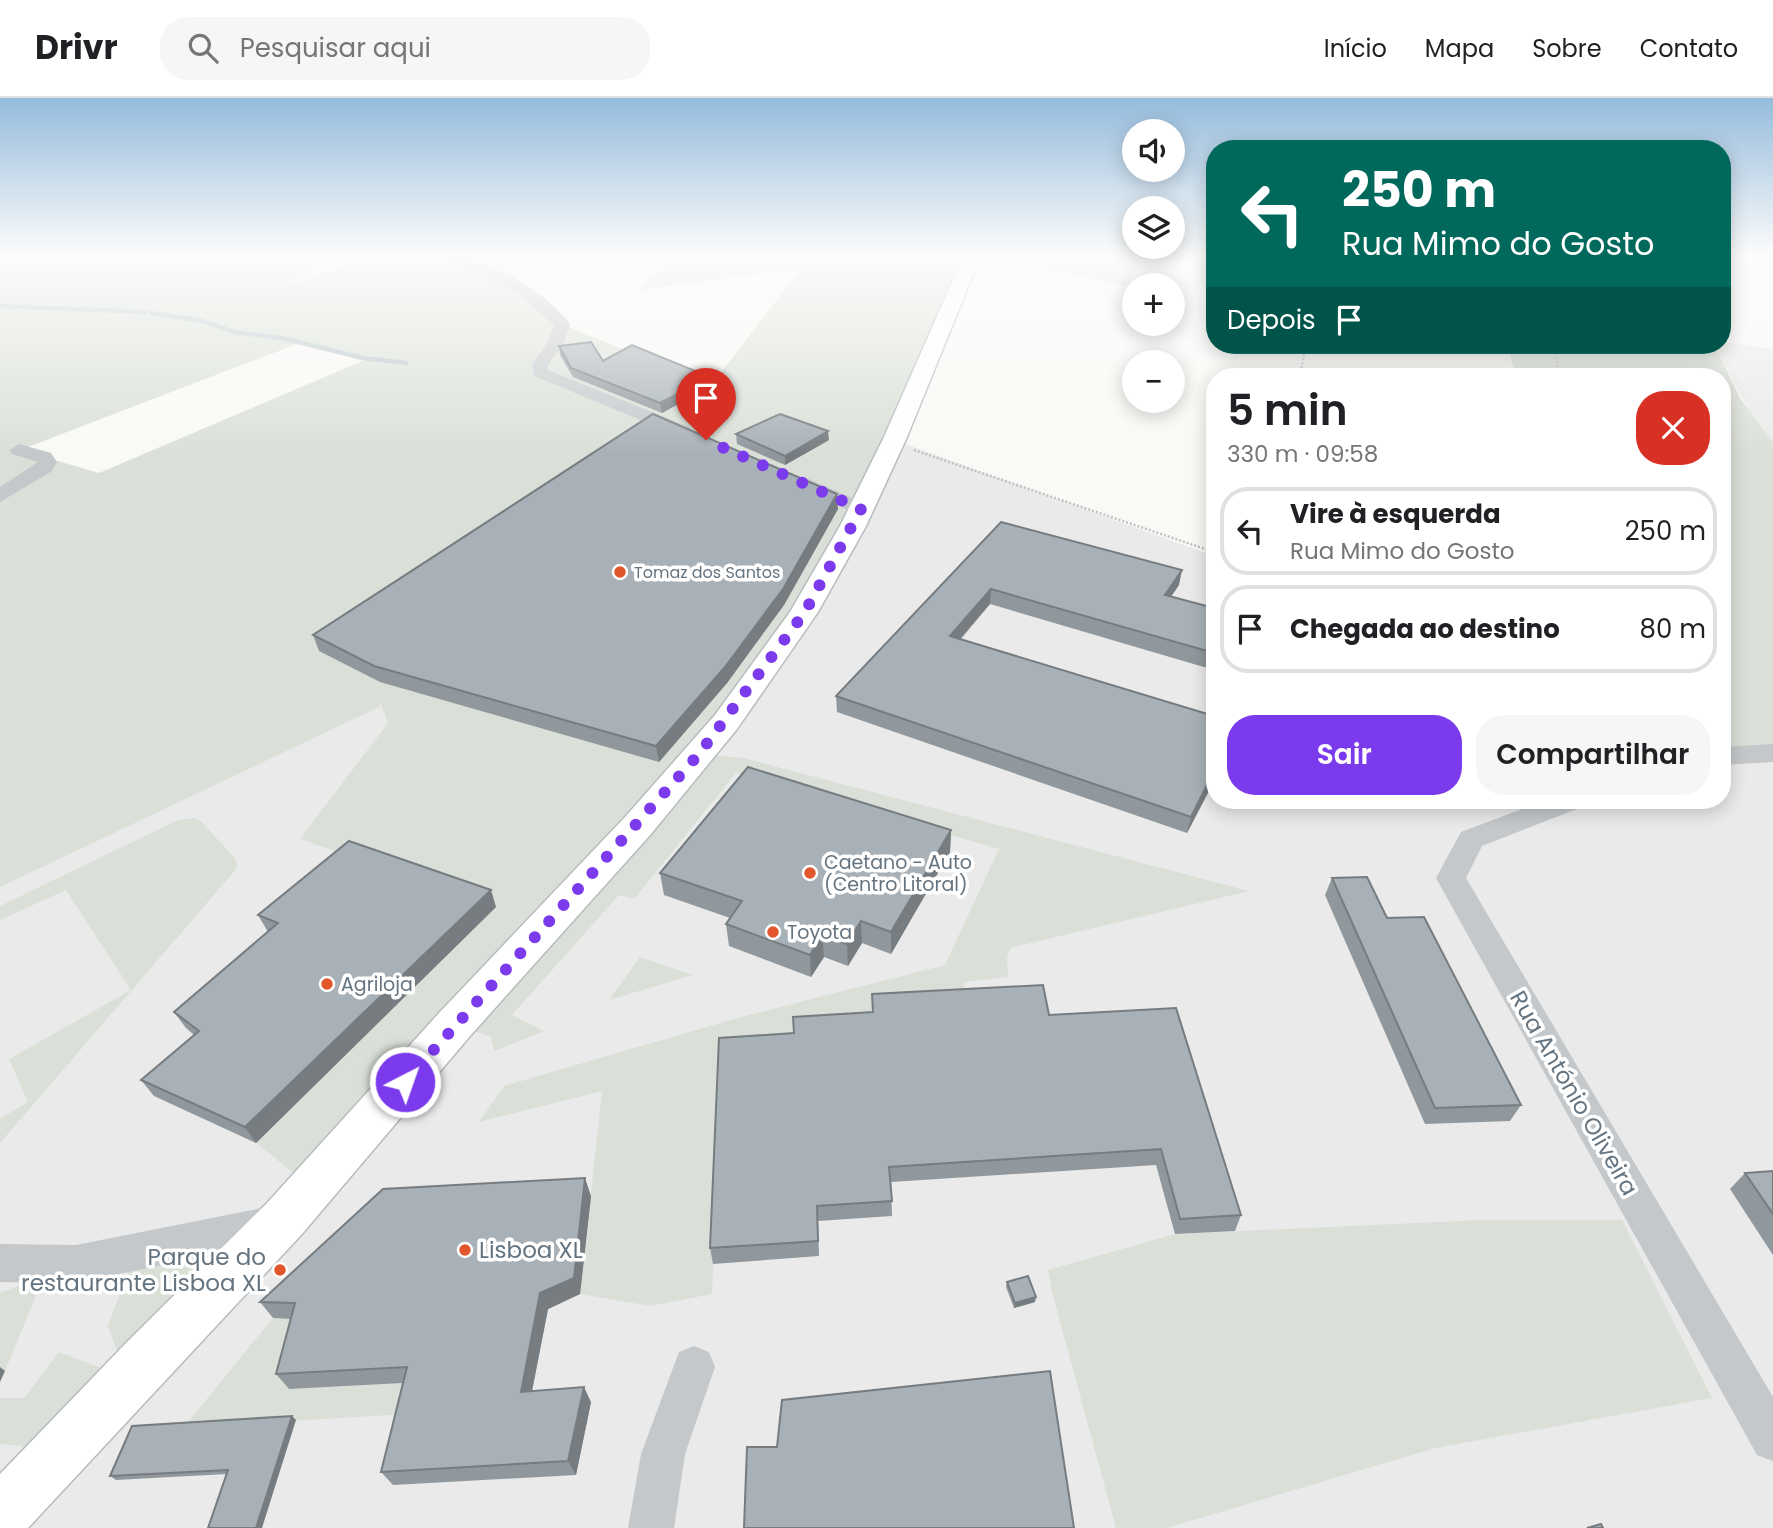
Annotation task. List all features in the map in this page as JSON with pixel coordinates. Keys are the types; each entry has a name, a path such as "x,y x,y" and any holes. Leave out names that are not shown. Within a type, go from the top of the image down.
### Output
{"main road":[{"path":"0,1515 283,1221 455,1024 566,905 699,754 805,612 861,509 944,322"}],"street":[{"path":"560,322 562,324 555,345 540,364 540,373 696,436"},
{"path":"0,496 45,467 48,462 44,457 19,450"},
{"path":"789,476 861,509"},
{"path":"1731,756 1773,754"},
{"name":"Rua António Oliveira","path":"1549,809 1471,839 1451,877 1773,1439"},
{"path":"0,1263 76,1264 283,1221"},
{"path":"651,1528 663,1454 694,1367"}],"path":[{"path":"892,443 1206,549"}],"shaded area":[{"path":"0,322 559,322 711,386 760,322 944,322 861,509 700,754 743,758 1249,891 1010,948 1007,958 1008,977 964,982 966,1005 874,1028 722,1054 712,1294 650,1306 580,1294 602,1091 479,1122 504,1086 741,1017 945,965 999,849 736,773 634,899 619,895 512,1015 544,1031 494,1051 491,1037 455,1024 312,1188 256,1143 496,907 300,839 388,723 380,702 379,707 0,887","holes":["302,342 367,359 99,473 20,450","842,500 784,605 727,683 659,762 320,651"]},
{"path":"1731,343 1773,349 1773,456 1731,376 1731,368 1727,368 1720,354 1731,354"},
{"path":"1510,354 1719,354 1726,368 1513,368"},
{"path":"506,364 859,519 894,440 1206,553 1206,809 1731,809 1731,748 1773,748 1773,1528 0,1528 0,628"},
{"path":"1731,379 1740,398 1773,442 1773,753 1731,755"},
{"path":"195,818 201,821 236,860 237,868 0,1143 0,1119 28,1102 9,1059 131,990 66,890 0,920 0,906 178,820"},
{"path":"640,957 693,975 609,1000"},
{"path":"1482,1220 1622,1220 1712,1398 1435,1448 1167,1528 1116,1528 1048,1270 1175,1234"},
{"path":"283,1221 62,1450 0,1444 0,1398 24,1398 59,1352 127,1378 108,1326 136,1250"},
{"path":"44,1276 5,1371 0,1371 0,1293"},
{"path":"273,1318 308,1319 290,1389 535,1376 527,1407 184,1427"}],"building":[{"path":"591,342 603,361 632,345 710,377 660,403 571,368 559,346"},
{"name":"Tomaz dos Santos","path":"653,414 837,494 783,589 725,667 656,746 374,666 313,635"},
{"path":"780,414 828,431 785,456 736,434"},
{"path":"1001,522 1182,570 1165,595 1206,606 1206,651 991,589 950,636 1206,714 1206,787 1191,817 836,696"},
{"name":"Caetano - Auto (Centro Litoral)","path":"748,767 951,830 891,932 861,921 847,944 822,935 810,955 726,924 742,901 660,873"},
{"name":"Agriloja","path":"349,841 491,890 245,1127 141,1080 199,1031 174,1012 278,923 258,915"},
{"path":"1367,877 1387,918 1424,917 1521,1105 1435,1108 1332,878"},
{"path":"1043,985 1049,1015 1176,1008 1241,1215 1180,1219 1161,1149 889,1167 892,1201 817,1206 818,1241 710,1248 719,1038 794,1033 793,1017 873,1012 872,994"},
{"path":"1773,1171 1773,1214 1745,1173"},
{"name":"Lisboa XL","path":"585,1178 574,1278 540,1293 521,1392 584,1387 568,1461 381,1472 407,1367 276,1374 295,1303 260,1302 383,1189"},
{"path":"1028,1276 1036,1297 1015,1303 1007,1282"},
{"path":"1050,1371 1074,1528 744,1528 747,1447 777,1447 782,1400"},
{"path":"292,1416 256,1528 208,1528 228,1470 110,1476 132,1426"},
{"path":"1601,1524 1603,1528 1587,1528"}],"waterway":[{"path":"205,322 234,332 282,338 363,358 406,363"}],"place":[{"name":"Tomaz dos Santos","path":"620,572"},
{"name":"Caetano - Auto (Centro Litoral)","path":"810,873"},
{"name":"Toyota","path":"773,932"},
{"name":"Agriloja","path":"327,984"},
{"name":"Lisboa XL","path":"465,1250"},
{"name":"Parque do restaurante Lisboa XL","path":"280,1270"}],"route":[{"path":"405,1082 699,754 805,612 861,509 706,440"}]}
